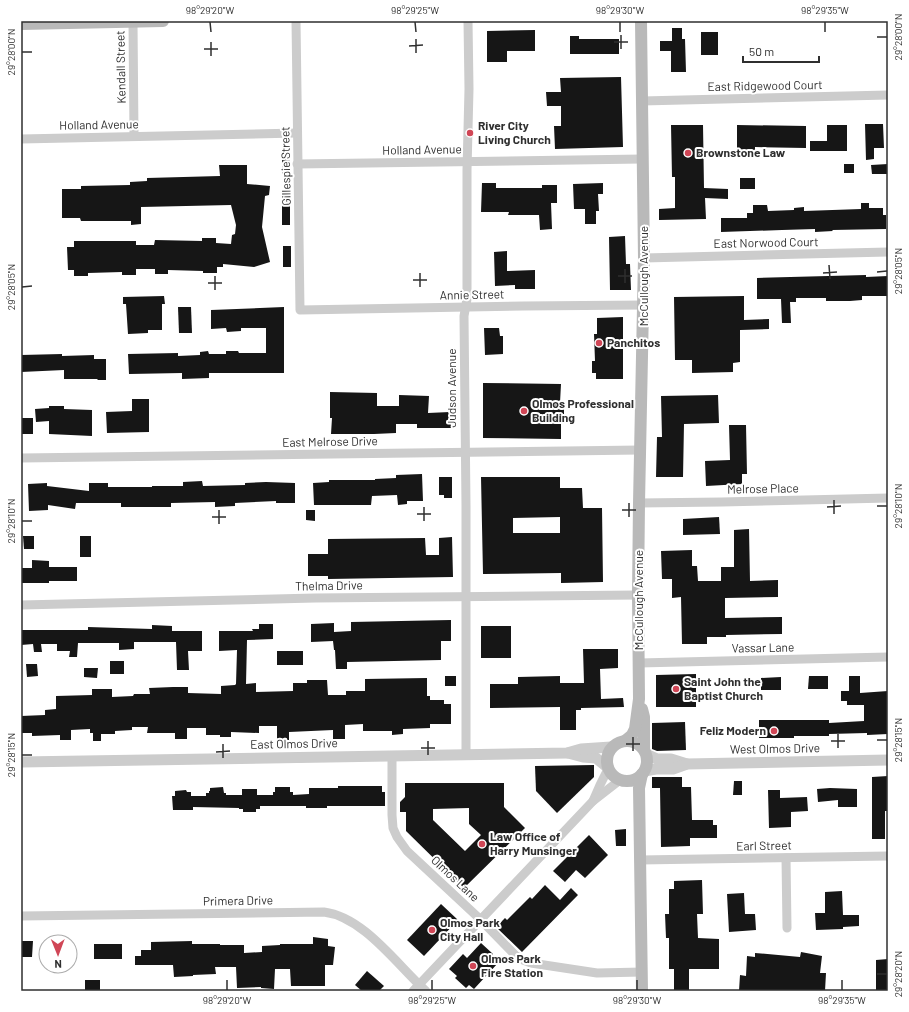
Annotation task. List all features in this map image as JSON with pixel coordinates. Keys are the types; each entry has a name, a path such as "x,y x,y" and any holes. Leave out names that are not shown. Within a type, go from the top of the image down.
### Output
{"main road":[{"path":"21,24 163,21"},
{"name":"McCullough Avenue","path":"626,740 632,735 635,729 639,699 639,503 644,305 641,21"},
{"name":"McCullough Avenue","path":"639,699 644,717 645,752"},
{"path":"640,830 632,796 628,786 613,776 608,768 607,757 611,747 620,741 626,740 636,742 645,752 647,765 643,773 640,788 642,991"},
{"path":"621,780 633,780 643,773"}],"street":[{"name":"Gillespie Street","path":"296,21 300,310"},
{"name":"Judson Avenue","path":"466,755 464,316 468,299 468,21"},
{"name":"Kendall Street","path":"133,22 134,136"},
{"name":"East Ridgewood Court","path":"642,101 888,95"},
{"name":"Holland Avenue","path":"21,139 297,133"},
{"name":"Holland Avenue","path":"298,164 642,159"},
{"name":"East Norwood Court","path":"644,258 888,252"},
{"name":"Annie Street","path":"300,310 644,305"},
{"name":"East Melrose Drive","path":"21,458 640,450"},
{"name":"Melrose Place","path":"639,503 888,498"},
{"name":"Thelma Drive","path":"21,605 466,596 638,595"},
{"name":"Vassar Lane","path":"639,663 888,657"},
{"name":"East Olmos Drive","path":"21,762 567,753 581,749 611,747"},
{"name":"West Olmos Drive","path":"645,752 657,759 671,759 687,764 888,760"},
{"name":"East Olmos Drive","path":"567,753 583,757 596,758 608,768"},
{"name":"Olmos Lane","path":"392,756 393,828 408,851 515,955 523,960 583,972 642,972"},
{"name":"West Olmos Drive","path":"643,773 656,769 673,769 687,764"},
{"path":"593,801 608,768"},
{"path":"419,989 480,920 593,801 621,780"},
{"name":"Earl Street","path":"640,860 888,856"},
{"path":"786,858 787,928"},
{"name":"Primera Drive","path":"21,916 332,913 342,916 366,932 419,989"}],"building":[{"path":"672,28 682,28 682,39 685,39 686,72 671,72 671,51 660,51 660,41 672,41"},
{"path":"535,30 535,51 507,51 507,62 487,62 487,31"},
{"path":"701,32 718,32 718,55 701,55"},
{"path":"570,36 579,36 579,39 619,39 619,54 570,54"},
{"path":"621,77 623,147 555,149 554,126 561,126 561,106 547,106 546,92 561,92 560,78"},
{"path":"865,124 883,124 884,148 874,148 874,159 866,160"},
{"path":"671,125 703,125 704,188 728,189 728,199 705,198 706,219 659,220 659,209 675,208 675,177 672,177"},
{"path":"737,125 806,126 806,148 755,147 755,151 737,151"},
{"path":"827,125 847,125 847,151 810,151 810,141 827,141"},
{"path":"289,153 290,173 282,174 282,154"},
{"path":"844,164 854,164 854,173 844,173"},
{"path":"888,164 888,174 872,174 871,165"},
{"path":"219,165 247,165 247,184 270,186 269,195 265,196 262,227 270,262 254,267 223,264 223,267 217,267 217,273 168,270 168,274 155,274 155,269 136,269 136,275 122,275 122,272 88,273 88,276 74,276 74,270 68,270 67,247 74,247 74,241 136,241 136,245 154,245 155,240 202,241 202,238 216,238 216,243 231,244 232,235 235,234 236,225 231,205 141,207 141,224 131,225 131,221 81,221 80,218 62,218 62,189 81,189 81,186 130,185 130,182 147,181 147,178 220,176"},
{"path":"740,178 755,178 755,189 740,189"},
{"path":"482,183 496,183 496,188 542,188 542,185 557,185 557,203 551,203 552,229 540,230 539,215 508,215 509,212 481,212"},
{"path":"603,183 603,194 598,194 599,211 596,211 596,224 585,224 585,209 574,209 573,184"},
{"path":"861,203 869,203 869,208 883,208 883,215 886,215 886,229 832,230 833,231 815,232 815,229 721,232 721,218 747,218 747,213 753,213 753,205 767,205 768,211 794,210 794,208 804,207 804,211 861,209"},
{"path":"282,204 290,204 290,225 282,225"},
{"path":"625,236 626,264 630,264 631,290 610,290 609,237"},
{"path":"283,246 291,246 291,267 283,267"},
{"path":"507,251 507,271 535,270 535,289 515,289 515,285 495,286 494,252"},
{"path":"866,275 866,277 888,276 888,296 862,296 862,300 850,301 826,301 826,298 796,298 796,302 790,302 791,323 782,323 781,299 757,299 757,278"},
{"path":"164,296 165,304 162,304 162,330 148,330 148,333 128,334 126,304 123,304 123,297"},
{"path":"744,296 744,320 769,319 769,329 740,330 740,362 733,363 733,372 692,373 692,360 675,360 674,297"},
{"path":"178,307 191,307 192,333 179,333"},
{"path":"284,307 284,373 209,373 209,378 182,379 182,373 129,374 128,354 178,353 178,356 200,355 200,352 208,351 209,354 226,354 226,351 238,351 239,353 266,353 266,328 241,328 241,331 227,332 226,328 211,329 211,310"},
{"path":"623,317 623,379 596,379 596,373 592,373 592,361 595,361 594,334 597,334 597,318"},
{"path":"484,328 499,328 500,336 503,336 503,354 485,355"},
{"path":"62,354 62,356 94,355 94,359 106,359 106,380 64,379 64,370 21,372 21,355"},
{"name":"Olmos Professional Building","path":"483,383 561,384 560,403 564,403 564,418 561,418 561,439 483,438"},
{"path":"330,392 377,393 377,406 399,406 399,395 429,396 428,413 450,412 451,428 417,428 417,424 396,424 396,433 331,434 332,418 330,418"},
{"path":"718,395 719,423 684,424 683,477 656,477 657,437 662,437 661,396"},
{"path":"132,399 149,399 149,432 107,433 106,412 132,411"},
{"path":"49,406 64,406 64,409 92,410 92,436 49,434 49,421 36,422 35,409 49,408"},
{"path":"21,418 33,418 33,434 21,434"},
{"path":"729,425 746,425 747,474 742,474 742,484 706,486 705,461 730,460"},
{"path":"422,474 423,501 407,501 407,504 398,505 397,495 372,496 371,505 314,505 313,483 329,482 329,480 375,480 396,478 396,475"},
{"path":"439,477 452,477 452,498 444,498 444,495 439,495"},
{"path":"481,477 560,477 560,488 582,488 583,508 602,508 603,582 561,583 561,573 483,574","holes":["560,517 560,533 513,533 513,518"]},
{"path":"202,481 203,486 245,485 245,483 266,482 295,483 295,503 276,503 276,501 235,503 235,506 215,507 215,502 171,503 171,507 121,507 121,503 76,503 75,509 48,505 48,510 29,511 28,484 47,483 47,486 89,491 89,483 108,483 108,487 152,487 183,486 183,482"},
{"path":"306,510 315,510 315,521 306,520"},
{"path":"719,517 720,534 683,535 683,519"},
{"path":"749,529 750,581 778,580 778,597 725,598 725,618 782,617 782,634 726,635 726,637 707,637 707,644 682,644 681,597 672,598 672,579 662,579 661,551 692,550 692,566 697,566 698,581 721,581 721,567 734,567 734,530"},
{"path":"23,536 34,536 34,549 24,549"},
{"path":"80,536 91,536 91,557 80,557"},
{"path":"452,537 453,577 328,579 328,576 308,576 308,554 328,554 328,539 425,538 426,555 439,555 439,538"},
{"path":"32,560 49,561 49,567 77,567 77,581 21,583 21,568 32,568"},
{"path":"451,620 451,641 441,641 441,660 347,662 347,669 336,669 333,641 311,642 311,624 334,623 334,632 351,631 351,622"},
{"path":"259,624 273,624 273,639 247,640 246,684 256,683 256,692 293,691 293,683 307,683 307,680 327,680 328,695 346,695 346,691 365,691 365,679 427,678 427,696 430,696 430,700 444,700 444,704 451,704 451,724 430,724 430,728 403,729 403,734 392,735 392,731 363,731 363,724 345,725 345,739 333,739 333,730 289,732 289,740 277,740 277,726 259,726 259,733 231,732 231,737 206,735 206,728 187,728 187,739 175,739 175,733 147,733 148,727 132,727 132,730 115,731 115,734 101,734 101,741 93,741 93,733 90,733 90,729 71,730 71,740 60,740 60,735 32,736 32,733 21,733 21,716 45,715 45,710 56,709 56,696 92,695 92,689 112,689 112,697 133,696 134,694 150,694 149,688 173,687 188,687 188,693 221,694 221,686 236,684 237,650 219,651 219,631 253,631 252,629 259,629"},
{"path":"152,625 172,626 172,631 202,631 202,651 188,651 189,670 177,670 176,642 134,642 134,649 119,650 119,643 78,643 77,657 69,657 70,651 57,651 57,644 41,644 42,652 34,652 33,644 21,645 21,630 88,630 88,627 152,629"},
{"path":"481,626 511,626 511,658 481,658"},
{"path":"583,649 618,649 618,668 600,669 601,699 623,698 624,707 581,708 581,710 576,710 576,730 560,730 560,707 490,708 490,684 518,684 518,677 560,676 560,683 584,683"},
{"path":"277,651 303,651 303,665 277,665"},
{"path":"110,661 124,661 124,674 110,674"},
{"path":"26,664 37,664 38,676 27,677"},
{"path":"84,668 98,668 97,678 84,677"},
{"path":"696,674 696,707 656,707 656,675"},
{"path":"445,676 456,676 456,686 445,686"},
{"path":"809,676 828,676 828,689 808,689"},
{"path":"849,676 860,676 860,693 888,691 888,734 829,734 829,736 794,736 794,738 759,738 759,720 829,720 829,723 864,721 864,705 847,705 847,701 841,701 841,691 849,691"},
{"path":"781,677 781,690 761,690 761,678"},
{"path":"685,722 686,750 657,751 652,749 652,723"},
{"path":"594,765 594,777 557,813 536,791 535,766"},
{"path":"888,776 888,811 885,811 885,839 872,839 872,777"},
{"path":"652,777 682,777 682,787 691,787 692,820 713,820 713,825 717,825 717,838 690,838 690,846 661,847 660,788 652,788"},
{"path":"734,781 742,781 742,795 733,795"},
{"path":"405,783 504,783 504,807 525,828 464,888 406,831 406,812 400,812 400,802 405,797","holes":["469,808 469,824 481,835 465,851 433,820 433,809"]},
{"path":"338,786 382,786 382,792 385,792 385,806 327,806 327,808 306,808 306,806 260,806 260,809 256,809 256,812 243,812 243,809 239,808 193,807 193,810 173,810 172,796 175,796 175,791 186,790 187,792 191,792 191,796 206,796 206,793 209,793 210,791 210,788 223,787 226,795 242,795 242,789 257,789 257,795 273,795 273,792 275,792 275,787 290,787 290,792 293,792 293,795 309,794 309,788 338,788"},
{"path":"817,789 857,789 857,807 838,807 838,800 818,802"},
{"path":"768,790 780,790 780,798 807,797 808,811 791,812 791,827 769,828"},
{"path":"626,829 626,846 616,846 615,830"},
{"path":"589,835 608,855 585,878 576,870 565,882 553,871"},
{"path":"702,880 703,914 697,914 698,938 719,939 719,969 689,969 689,991 674,991 674,969 669,969 669,938 666,938 665,914 669,914 669,889 674,889 674,881"},
{"path":"545,885 560,900 571,888 578,895 522,952 496,927 505,918 507,920 530,897 532,899"},
{"path":"842,891 843,915 859,915 859,926 843,927 843,929 816,930 815,913 825,913 825,892"},
{"path":"744,893 745,914 755,914 756,930 729,932 727,894"},
{"name":"Olmos Park City Hall","path":"441,904 458,920 424,956 407,940"},
{"path":"313,937 328,939 328,946 335,947 333,965 325,965 325,986 291,986 290,969 275,969 274,989 261,987 237,988 236,967 215,967 216,974 174,977 173,965 135,965 135,956 141,956 141,950 151,950 151,942 192,941 192,944 244,945 244,953 262,952 262,946 280,944 313,944"},
{"path":"21,941 33,941 32,957 21,957"},
{"name":"Olmos Park Fire Station","path":"481,943 493,954 491,957 498,963 474,989 469,985 466,988 455,978 457,976 449,969 463,954 467,958"},
{"path":"94,944 122,944 122,959 94,959"},
{"path":"801,952 822,956 820,973 826,973 825,991 739,991 740,975 746,976 747,956 755,957 755,953 800,957"},
{"path":"888,959 888,991 876,991 876,960"},
{"path":"367,971 384,986 379,991 362,991 355,985"},
{"path":"85,980 100,980 100,991 85,991"}],"place":[{"name":"River City Living Church","path":"470,133"},
{"name":"Brownstone Law","path":"688,153"},
{"name":"Panchitos","path":"599,343"},
{"name":"Olmos Professional Building","path":"524,411"},
{"name":"Saint John the Baptist Church","path":"676,689"},
{"name":"Feliz Modern","path":"774,731"},
{"name":"Law Office of Harry Munsinger","path":"482,844"},
{"name":"Olmos Park City Hall","path":"432,930"},
{"name":"Olmos Park Fire Station","path":"473,966"}]}
